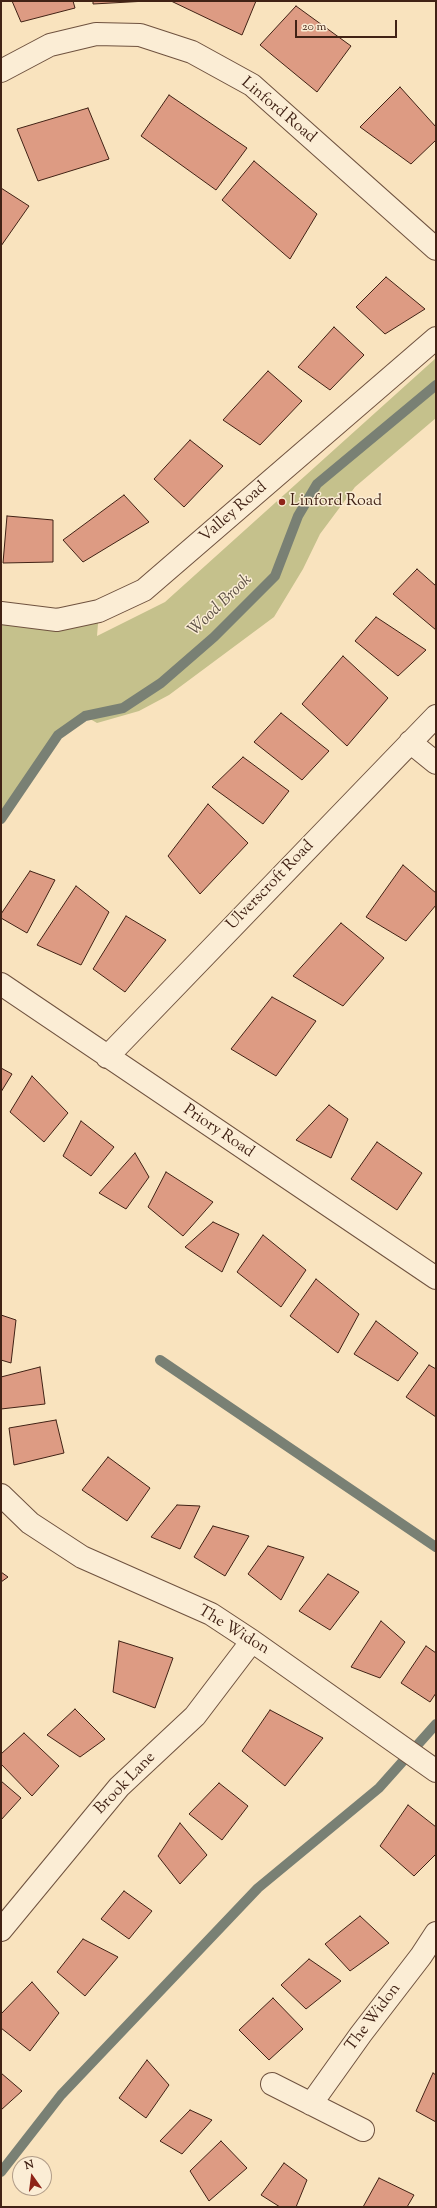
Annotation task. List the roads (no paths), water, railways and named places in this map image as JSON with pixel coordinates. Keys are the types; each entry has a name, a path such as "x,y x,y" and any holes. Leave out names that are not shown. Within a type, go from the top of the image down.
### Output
{"street":[{"name":"Linford Road","path":"1,71 50,45 96,34 140,35 192,52 252,85 436,249"},
{"name":"Valley Road","path":"1,613 57,620 99,612 144,590 436,338"},
{"name":"Ulverscroft Road","path":"107,1057 436,716"},
{"path":"410,742 436,762"},
{"name":"Priory Road","path":"1,984 436,1278"},
{"name":"The Widon","path":"1,1495 30,1523 82,1557 211,1614 252,1640 429,1766"},
{"name":"Brook Lane","path":"1,1930 119,1787 195,1716 252,1640"},
{"name":"The Widon","path":"311,2104 361,2034 421,1956 436,1933"},
{"path":"272,2084 363,2130"}],"waterway":[{"name":"Wood Brook","path":"1,819 58,735 85,716 123,708 161,683 214,637 275,576 298,516 317,484 436,385"},
{"path":"160,1360 436,1547"},
{"path":"1,2172 61,2095 258,1888 379,1788 436,1724"}],"place":[{"name":"Linford Road","path":"282,502"}]}
